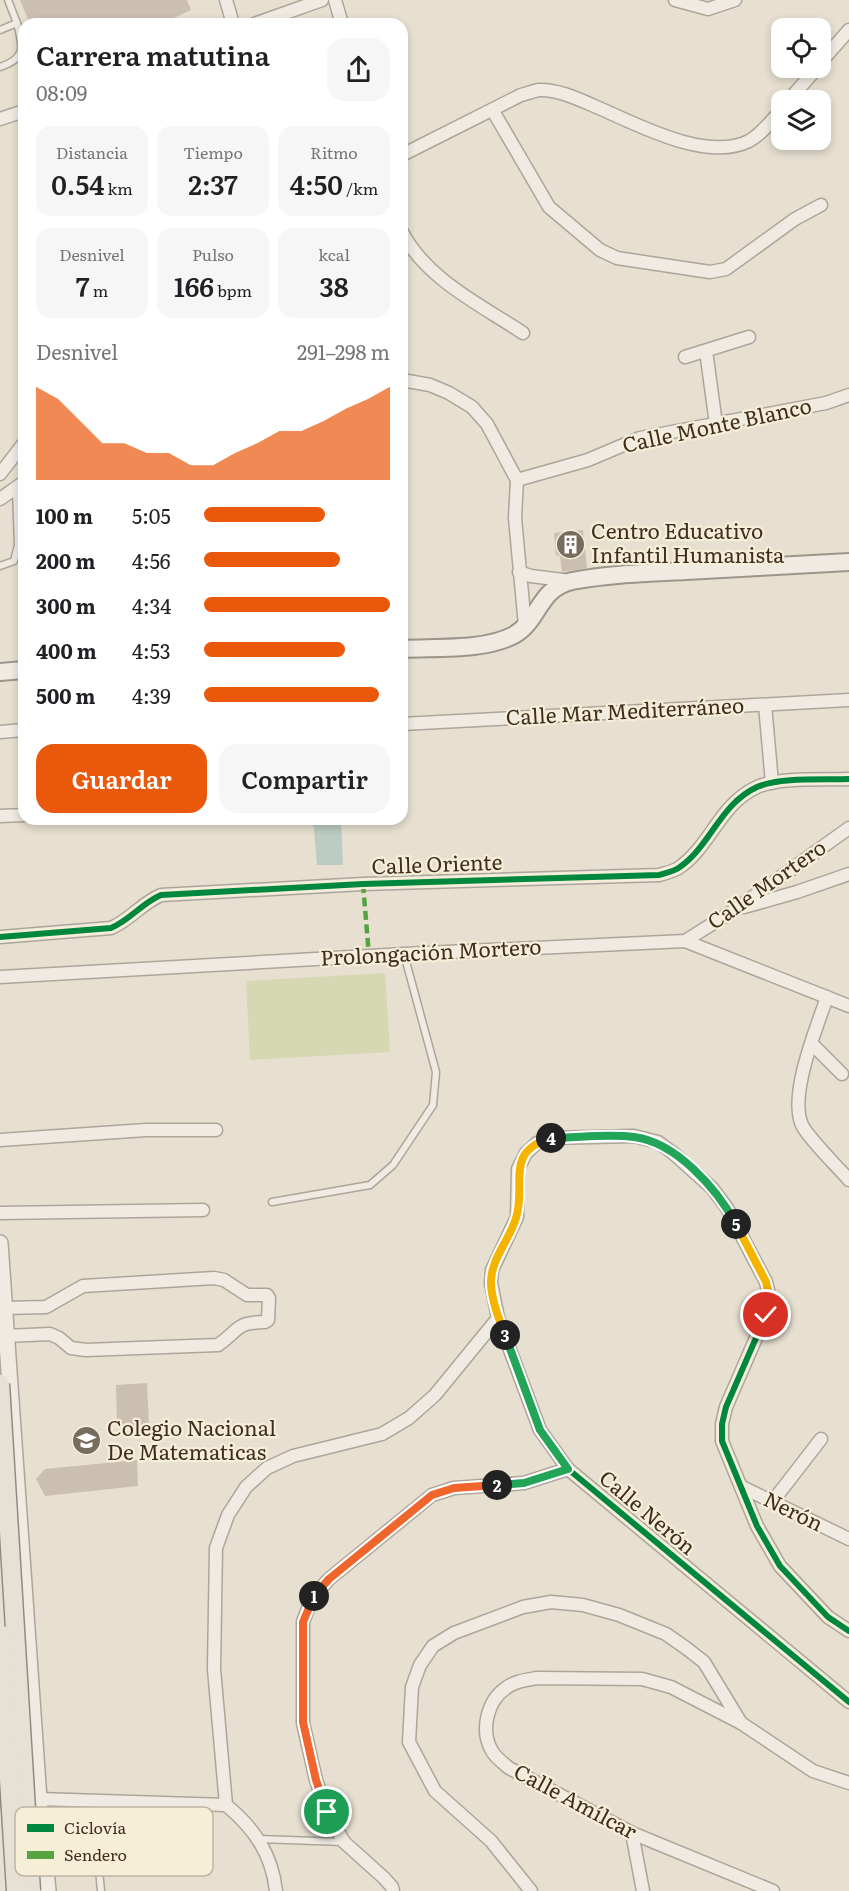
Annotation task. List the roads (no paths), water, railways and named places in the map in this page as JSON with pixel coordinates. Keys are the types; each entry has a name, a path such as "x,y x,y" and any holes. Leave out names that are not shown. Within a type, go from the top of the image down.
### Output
{"main road":[{"path":"408,649 491,644 514,634 525,626 545,596 557,586 573,581 638,574 849,562"},
{"path":"0,672 18,670"},
{"path":"0,1384 26,1807"},
{"path":"0,1634 15,1875"},
{"path":"0,1797 39,1799"},
{"path":"15,1876 16,1891"},
{"path":"30,1876 31,1891"}],"street":[{"path":"226,0 231,18"},
{"path":"271,18 322,0"},
{"path":"335,0 340,18"},
{"path":"675,0 708,9 735,0"},
{"path":"831,50 849,30"},
{"path":"798,90 808,78"},
{"path":"408,152 521,95 538,90 576,98 682,142 720,148 750,141 771,121"},
{"path":"493,111 549,207 600,250 617,258 710,272 726,269 795,219 821,205"},
{"path":"0,119 18,113"},
{"path":"408,241 422,261 446,282 523,333"},
{"path":"685,357 749,337"},
{"path":"706,351 716,424"},
{"path":"408,381 430,385 472,407 487,424 517,480 515,518 525,626"},
{"name":"Calle Monte Blanco","path":"517,480 588,460 640,438 826,403 849,395"},
{"path":"0,474 18,451"},
{"path":"0,499 18,486"},
{"path":"519,572 531,576 573,581"},
{"name":"Calle Mar Mediterráneo","path":"408,724 849,700"},
{"path":"765,705 772,783"},
{"path":"0,732 18,730"},
{"name":"Calle Oriente","path":"0,937 111,928 121,924 148,901 161,895 363,884 659,875 679,868 729,807 744,795 772,783 849,779"},
{"path":"0,816 18,815"},
{"name":"Calle Mortero","path":"686,941 736,909 849,828"},
{"path":"736,909 797,892 849,874"},
{"name":"Prolongación Mortero","path":"0,977 686,941 849,1006"},
{"path":"827,997 812,1044 800,1092 798,1111 803,1127 849,1180"},
{"path":"812,1044 842,1074"},
{"path":"0,1140 146,1130 216,1130"},
{"name":"Calle Nerón","path":"766,1315 770,1299 766,1282 727,1208 712,1188 658,1142 634,1136 550,1138 537,1143 526,1153 518,1168 517,1217 492,1270 491,1282 498,1318 540,1430 568,1469 849,1702"},
{"path":"0,1213 203,1210"},
{"path":"0,1243 40,1807"},
{"path":"4,1308 46,1307 83,1286 214,1278 224,1280 247,1295 267,1295 269,1298 268,1320 239,1326 218,1345 86,1350 71,1348 50,1334 6,1336"},
{"name":"Nerón","path":"766,1315 726,1407 722,1424 722,1441 742,1487 849,1539"},
{"path":"226,1805 214,1669 216,1548 228,1515 246,1487 267,1468 293,1456 382,1434 409,1418 435,1395 498,1318"},
{"path":"773,1501 820,1439"},
{"path":"393,1891 384,1878 344,1842 327,1812 316,1780 303,1722 303,1622 312,1598 329,1579 432,1495 454,1488 524,1483 568,1469"},
{"path":"742,1487 757,1526 780,1566 828,1617 849,1631"},
{"path":"531,1891 491,1841 435,1791 409,1742 412,1687 420,1665 433,1646 454,1633 524,1607 551,1602 583,1605 619,1615 666,1634 686,1648 709,1669 741,1723"},
{"name":"Calle Amílcar","path":"773,1891 632,1833 508,1767 492,1752 485,1731 489,1708 504,1689 520,1680 537,1678 642,1679 671,1687 741,1723 813,1771 849,1783"},
{"path":"39,1799 226,1805 242,1818 259,1839 269,1857 276,1891"},
{"path":"632,1833 643,1891"},
{"path":"46,1876 48,1891"}],"lane":[{"path":"8,0 18,27"},
{"path":"0,30 17,23"},
{"path":"0,67 13,62 18,56"},
{"path":"0,566 14,561 18,545"},
{"path":"272,1202 370,1185 393,1165 433,1105 436,1072 404,954"},
{"path":"259,1839 344,1842"},
{"path":"100,1876 101,1891"}],"place":[{"name":"Centro Educativo Infantil Humanista","path":"570,544"},
{"name":"Colegio Nacional De Matematicas","path":"86,1441"}]}
